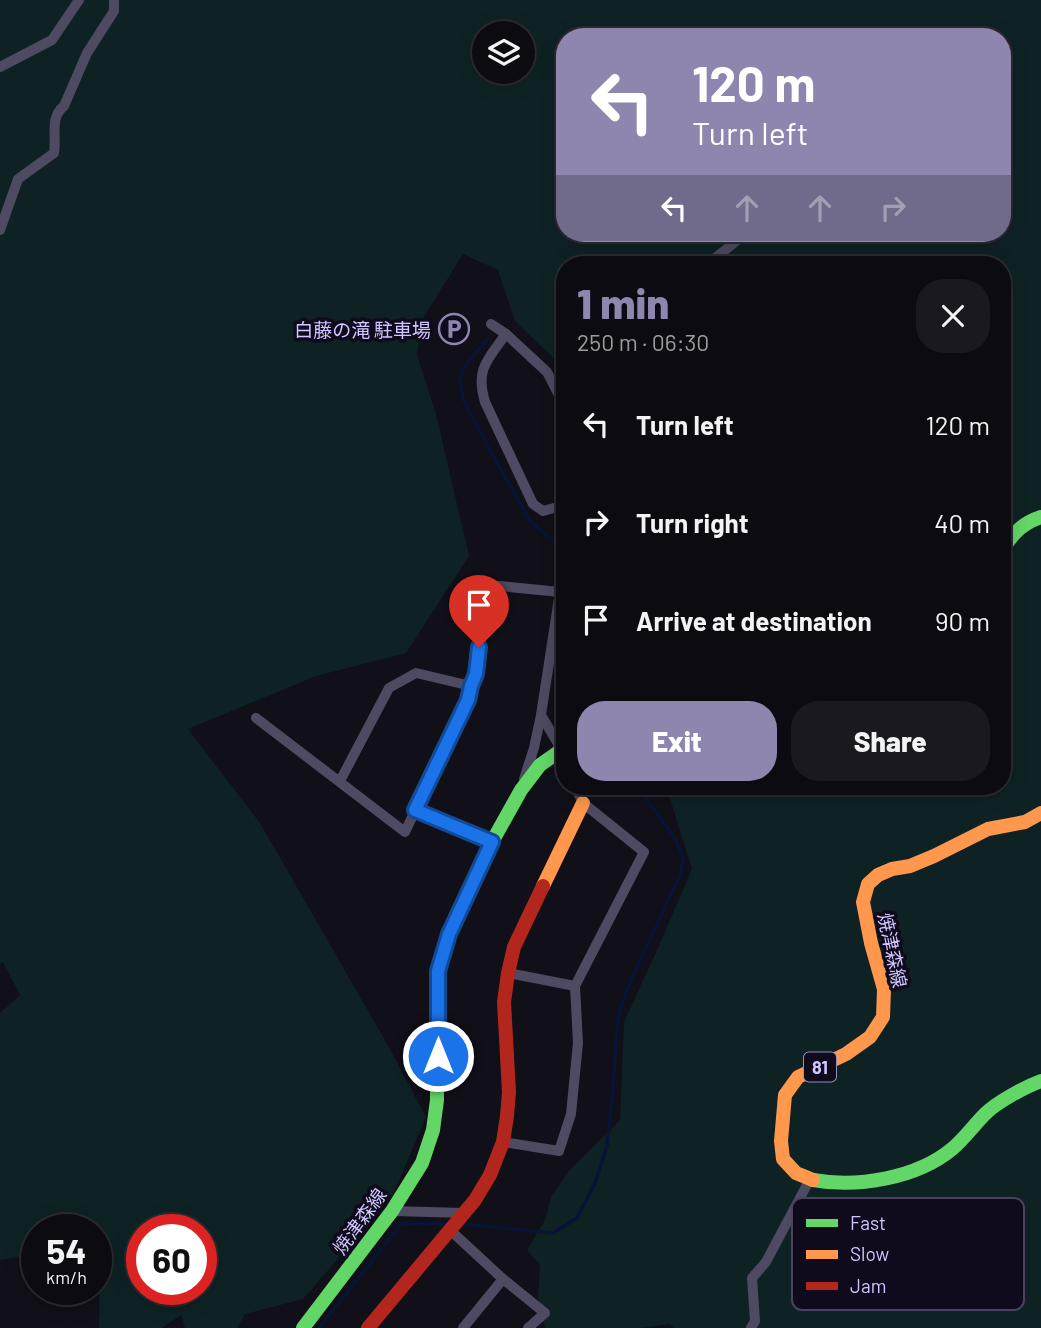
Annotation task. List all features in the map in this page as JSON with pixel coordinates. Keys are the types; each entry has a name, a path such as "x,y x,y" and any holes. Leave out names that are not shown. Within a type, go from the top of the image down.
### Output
{"main road":[{"path":"1011,536 1028,521 1041,517"},
{"name":"焼津森線","path":"303,1328 392,1211 422,1163 433,1130 437,1100 438,971 449,934 492,842 521,790 540,765 556,758"},
{"path":"368,1328 475,1200 490,1175 503,1142 507,1116 509,1092 504,1002 514,947 583,803"},
{"name":"焼津森線","path":"810,1179 796,1173 783,1159 781,1140 785,1095 797,1077 846,1054 870,1037 883,1017 884,989 863,902 868,884 878,875 892,869 910,866 988,830 1025,822 1041,813"},
{"path":"810,1179 851,1183 907,1174 932,1163 953,1148 988,1111 1030,1084 1041,1081"}],"street":[{"path":"0,67 52,40 79,0"},
{"path":"0,230 18,179 54,153 54,121 58,111 64,106 87,52 114,11 114,0"},
{"path":"718,256 735,242"},
{"path":"491,324 506,334 547,372 556,390"},
{"path":"506,334 483,364 485,402 533,504 543,511 556,507"},
{"path":"256,718 405,832 468,700 476,674 485,593 489,587 499,586 556,592"},
{"path":"521,790 541,715 556,619"},
{"path":"551,653 556,654"},
{"path":"340,781 389,688 416,673 471,686"},
{"path":"541,715 556,740"},
{"path":"503,1142 559,1151 571,1114 578,1043 575,986 644,852 583,803 579,795"},
{"path":"415,810 492,842"},
{"path":"508,973 575,986"},
{"path":"800,1198 810,1179"},
{"path":"392,1211 464,1213"},
{"path":"751,1328 755,1321 752,1278 766,1262 792,1213"},
{"path":"450,1230 545,1314 528,1328"},
{"path":"463,1328 503,1279"}],"green space":[{"path":"0,0 1041,0 1041,1328 674,1328 670,1324 641,1328 545,1328 538,1298 540,1265 527,1250 545,1220 551,1197 569,1171 620,1120 624,1022 692,869 669,795 1011,795 1011,256 556,256 556,360 515,321 498,270 463,254 424,317 417,355 436,414 469,556 406,653 316,676 188,729 260,823 426,1117 392,1197 303,1299 245,1314 237,1328 185,1328 181,1315 162,1328 99,1328 99,1305 112,1305 112,1214 21,1214 21,1257 0,1260 0,1013 20,995 3,962 0,963"}],"waterway":[{"path":"488,339 463,369 460,381 463,400 531,522 556,542"},
{"path":"462,1224 553,1233 577,1218 595,1183 607,1146 621,1006 681,873 683,858 676,840 644,795"},
{"path":"319,1328 402,1223 451,1224"}],"traffic: fast":[{"path":"1011,538 1019,529 1041,517"},
{"path":"303,1328 392,1211 422,1163 433,1130 437,1100 437,971 449,934 492,842 521,790 540,765 556,754"},
{"path":"813,1180 849,1183 868,1181 905,1174 922,1167 952,1149 997,1105 1041,1081"}],"traffic: slow":[{"path":"543,886 583,803"},
{"path":"813,1180 796,1173 783,1159 781,1141 785,1095 798,1077 846,1054 870,1037 883,1017 884,989 863,902 868,884 878,875 934,856 988,829 1025,822 1041,813"}],"traffic: jam":[{"path":"368,1328 475,1200 490,1175 503,1142 507,1116 509,1092 504,1002 508,973 514,947 543,886"}],"place":[{"name":"白藤の滝 駐車場","path":"454,329"}],"route":[{"path":"438,1056 438,971 449,934 492,842 415,810 468,700 476,674 479,647"}]}
